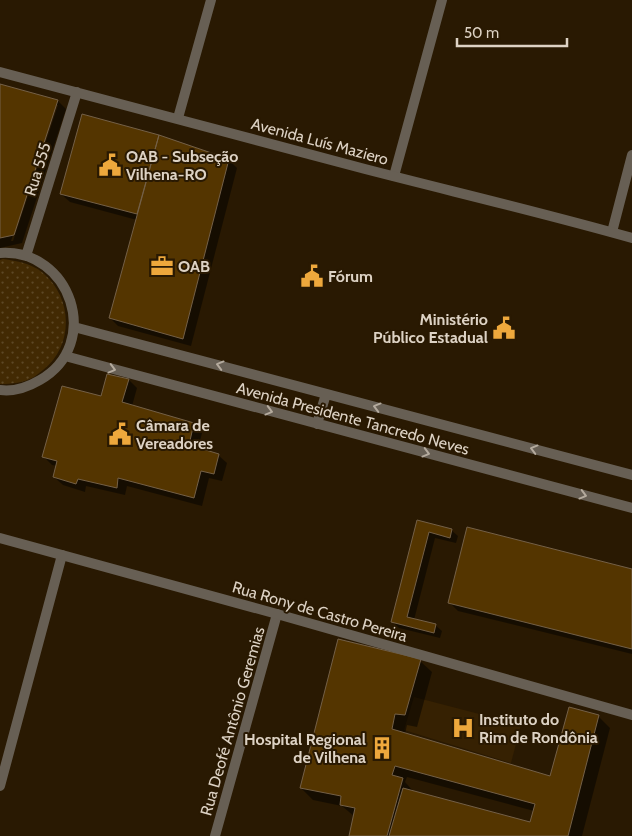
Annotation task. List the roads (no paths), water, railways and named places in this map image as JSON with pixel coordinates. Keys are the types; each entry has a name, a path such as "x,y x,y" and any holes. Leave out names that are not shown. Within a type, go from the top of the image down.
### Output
{"street":[{"path":"178,118 211,0"},
{"path":"394,176 442,0"},
{"name":"Avenida Luís Maziero","path":"0,72 178,118 283,148 632,238"},
{"name":"Rua 555","path":"26,256 77,92"},
{"path":"612,232 632,156"},
{"path":"0,253 26,256 46,266 62,283 72,304 74,327 71,342 65,356 50,375 29,387 6,391 0,390"},
{"name":"Avenida Presidente Tancredo Neves","path":"74,327 632,475"},
{"name":"Avenida Presidente Tancredo Neves","path":"65,356 632,508"},
{"path":"317,424 326,394"},
{"name":"Rua Rony de Castro Pereira","path":"0,538 277,614 632,715"},
{"path":"0,786 62,555"},
{"name":"Rua Deofé Antônio Geremias","path":"216,836 277,614"}],"place":[{"name":"OAB - Subseção Vilhena-RO","path":"110,165"},
{"name":"OAB","path":"162,266"},
{"name":"Fórum","path":"312,276"},
{"name":"Ministério Público Estadual","path":"504,328"},
{"name":"Câmara de Vereadores","path":"120,434"},
{"name":"Instituto do Rim de Rondônia","path":"463,728"},
{"name":"Hospital Regional de Vilhena","path":"382,748"}]}
